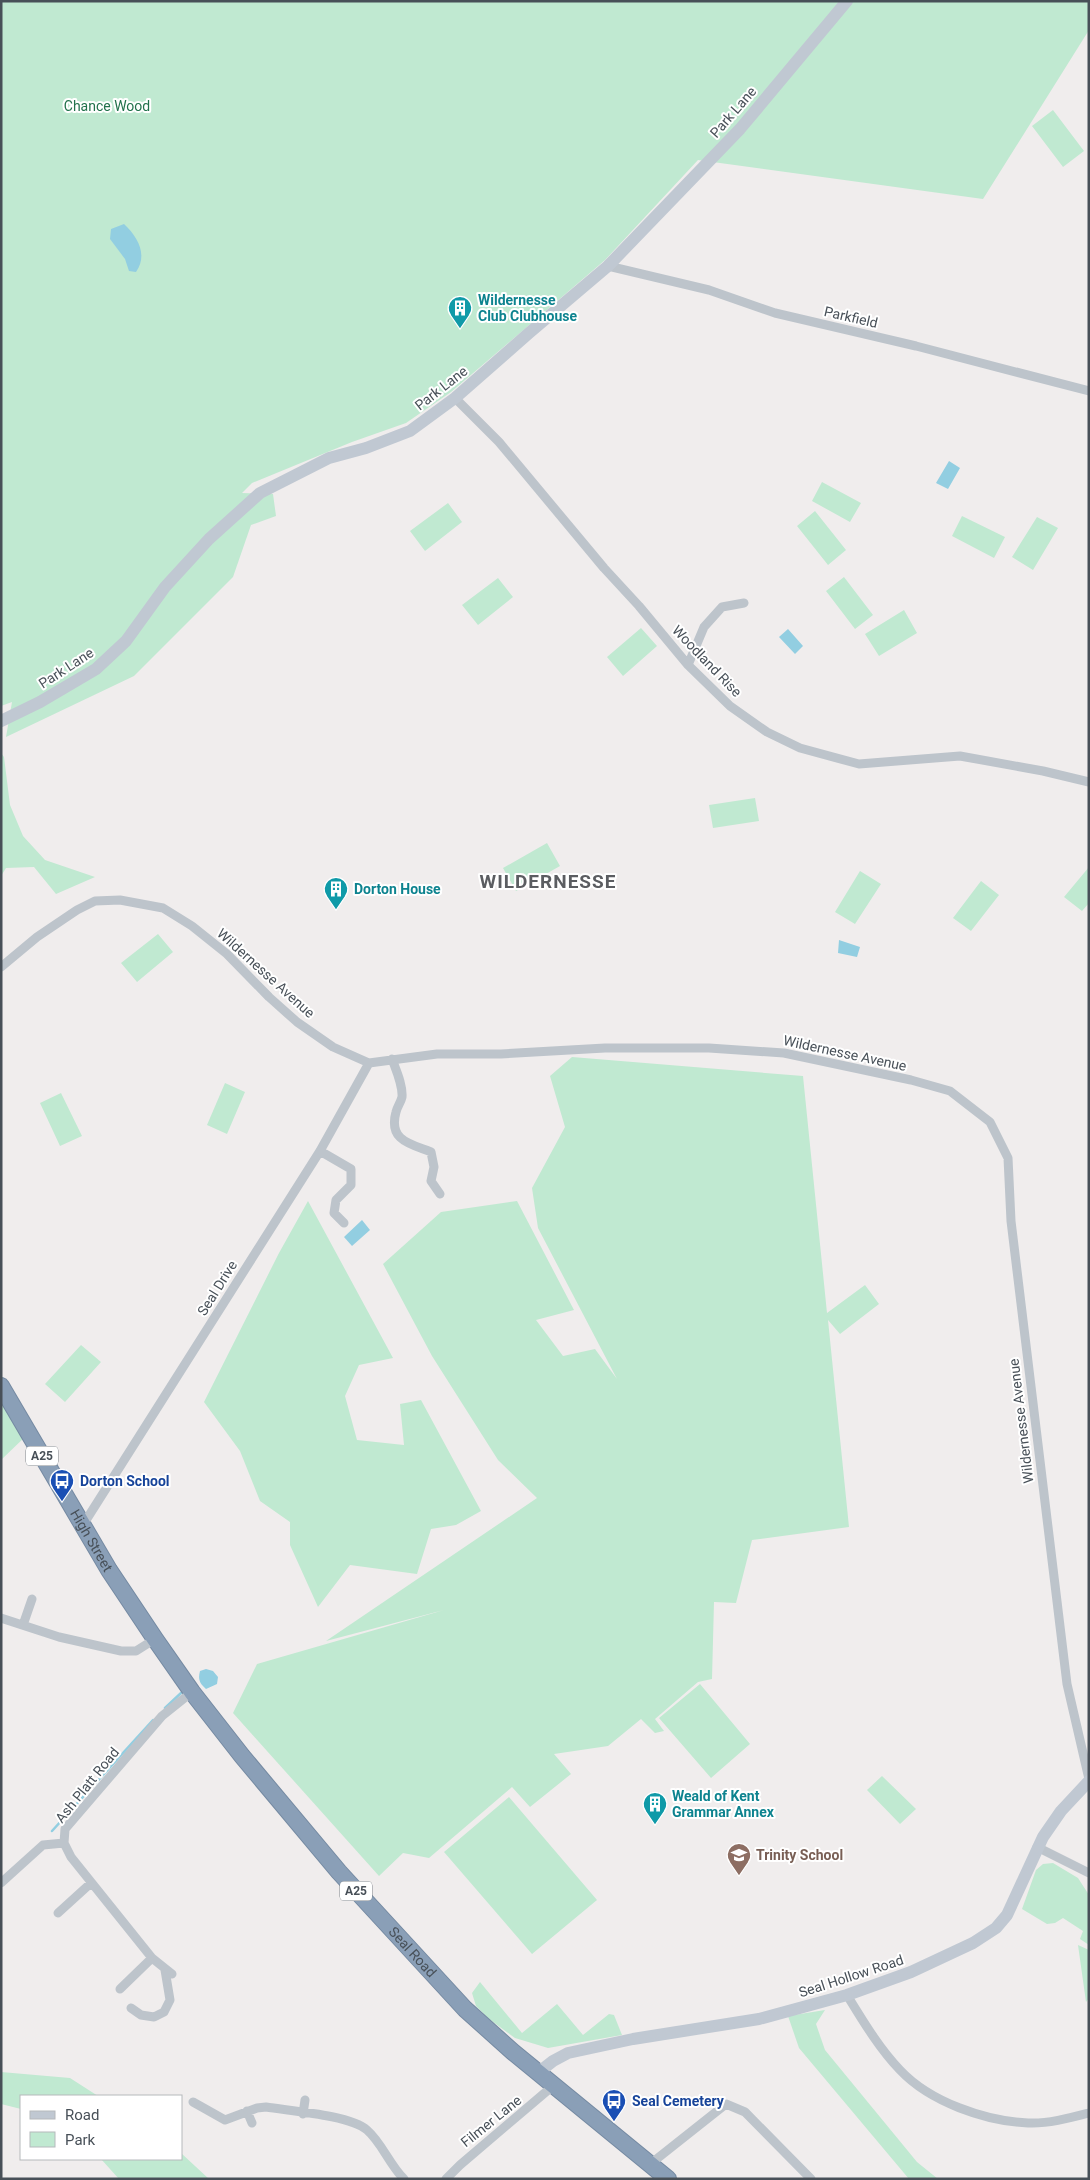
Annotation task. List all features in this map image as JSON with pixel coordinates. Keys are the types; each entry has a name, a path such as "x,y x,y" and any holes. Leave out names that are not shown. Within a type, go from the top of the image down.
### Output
{"highway":[{"name":"High Street","path":"1,1386 123,1593 192,1692"},
{"name":"Seal Road","path":"192,1692 248,1764 363,1899 465,2009 513,2052 668,2179"}],"street":[{"name":"Park Lane","path":"1,721 40,702 96,669 126,642 165,588 209,539 260,493 329,458 366,448 410,431 455,398 608,266 740,129 847,1"},
{"name":"Parkfield","path":"608,266 709,290 775,313 916,346 1089,391"},
{"name":"Woodland Rise","path":"455,398 499,442 688,665 730,706 767,732 800,748 859,764 960,756 1043,770 1089,782"},
{"path":"688,665 704,628 722,607 744,604"},
{"name":"Wildernesse Avenue","path":"1,967 37,936 77,910 95,902 120,900 163,908 192,926 228,954 269,997 297,1022 333,1047 369,1063 437,1054 501,1054 605,1048 709,1048 784,1053 950,1091 990,1122 1008,1158 1011,1221 1067,1684 1089,1780"},
{"path":"392,1059 402,1097 396,1111 394,1124 400,1138 408,1145 432,1152 434,1167 431,1181 440,1194"},
{"name":"Seal Drive","path":"83,1525 320,1151 369,1063"},
{"path":"320,1151 351,1168 351,1185 336,1200 334,1213 344,1223"},
{"path":"23,1625 32,1599"},
{"path":"1,1618 66,1639 124,1652 136,1651 155,1639"},
{"name":"Ash Platt Road","path":"1,1882 43,1845 64,1843 65,1830 162,1716 192,1692"},
{"name":"Seal Hollow Road","path":"539,2072 553,2060 568,2054 633,2039 759,2019 847,1995 911,1972 973,1944 988,1934 1006,1915 1037,1847 1061,1811 1089,1780"},
{"path":"64,1843 72,1858 91,1883 152,1958 168,1972 170,2000 164,2012 154,2017 141,2015 131,2008"},
{"path":"1037,1847 1089,1873"},
{"path":"58,1912 91,1883"},
{"path":"120,1989 152,1958"},
{"path":"847,1995 868,2030 900,2070 925,2090 960,2107 984,2115 1029,2123 1089,2114"},
{"name":"Filmer Lane","path":"446,2179 554,2085"},
{"path":"303,2114 305,2100"},
{"path":"193,2102 225,2120 247,2111 266,2107 349,2120 366,2129 379,2144 392,2166 404,2179"},
{"path":"649,2164 726,2104 745,2112 811,2179"},
{"path":"247,2111 252,2123"}],"green space":[{"name":"Chance Wood","path":"1,1 1089,1 1089,30 983,199 698,160 605,260 451,392 406,423 352,442 252,483 242,493 273,494 276,516 251,525 233,577 134,676 6,737 12,702 1,706"},
{"path":"1053,110 1084,151 1063,167 1032,126"},
{"path":"822,482 861,503 850,522 812,501"},
{"path":"448,503 462,522 425,551 410,531"},
{"path":"815,511 846,550 828,565 797,526"},
{"path":"962,516 1005,537 994,558 952,536"},
{"path":"1037,517 1058,528 1033,570 1012,557"},
{"path":"844,577 873,615 855,629 826,591"},
{"path":"498,578 513,597 478,625 462,605"},
{"path":"904,610 917,633 879,656 865,634"},
{"path":"641,628 657,646 623,676 607,657"},
{"path":"1,753 4,757 10,805 23,836 45,860 95,877 56,894 34,867 6,868 1,876"},
{"path":"755,798 759,821 713,828 709,805"},
{"path":"547,843 560,866 516,891 503,868"},
{"path":"1089,867 1089,903 1082,911 1064,897"},
{"path":"860,871 881,884 855,924 835,912"},
{"path":"981,881 999,895 971,931 953,918"},
{"path":"158,934 173,952 137,982 121,963"},
{"path":"572,1057 803,1076 827,1313 865,1285 879,1304 840,1334 828,1320 849,1527 752,1540 736,1603 714,1602 712,1679 698,1682 655,1719 664,1731 655,1733 641,1719 608,1746 554,1754 571,1774 530,1807 512,1787 429,1858 403,1853 379,1876 233,1713 257,1664 444,1610 326,1641 537,1498 498,1460 432,1356 383,1264 441,1212 517,1201 574,1310 536,1320 563,1356 595,1349 617,1379 538,1228 532,1188 565,1127 550,1076"},
{"path":"225,1083 245,1092 227,1134 207,1125"},
{"path":"61,1093 82,1136 60,1146 40,1103"},
{"path":"308,1201 393,1358 359,1365 345,1396 357,1440 404,1445 400,1404 421,1400 481,1511 456,1525 431,1529 417,1574 350,1565 318,1607 290,1545 290,1522 260,1501 240,1451 204,1402 279,1253"},
{"path":"81,1345 101,1362 65,1402 45,1384"},
{"path":"1,1391 27,1435 1,1460"},
{"path":"700,1684 750,1744 711,1778 659,1718"},
{"path":"882,1776 916,1809 900,1824 867,1790"},
{"path":"509,1797 597,1900 532,1954 444,1852"},
{"path":"1053,1863 1078,1878 1089,1895 1089,1945 1080,1939 1083,1931 1063,1918 1055,1923 1047,1924 1022,1909 1036,1870 1043,1864"},
{"path":"1078,1945 1089,1950 1089,1998 1086,2002"},
{"path":"480,1982 522,2033 557,2004 583,2035 609,2014 614,2015 622,2035 548,2048 515,2038 489,2019 476,2006 472,1993"},
{"path":"825,2010 816,2024 825,2050 917,2162 938,2179 909,2179 799,2048 788,2016"},
{"path":"1,2072 70,2078 96,2095 20,2095 20,2109 1,2104"},
{"path":"182,2154 209,2179 119,2179 102,2160 182,2160"}],"water":[{"path":"124,224 140,246 140,266 136,272 129,271 125,259 110,239 111,229"},
{"path":"949,461 960,468 948,489 936,483"},
{"path":"788,629 803,646 795,654 779,637"},
{"path":"839,940 860,947 857,957 838,953"},
{"path":"362,1220 370,1230 352,1246 344,1237"},
{"path":"206,1669 213,1671 218,1677 217,1684 206,1689 200,1683 199,1676 200,1671"}],"waterway":[{"path":"165,1708 184,1692"},
{"path":"52,1831 153,1720"}],"place":[{"name":"Wildernesse Club Clubhouse","path":"460,329"},
{"name":"Dorton House","path":"336,910"},
{"name":"Dorton School","path":"62,1502"},
{"name":"Weald of Kent Grammar Annex","path":"655,1825"},
{"name":"Trinity School","path":"739,1876"},
{"name":"Seal Cemetery","path":"614,2122"}],"district":[{"name":"WILDERNESSE","path":"548,881"}]}
